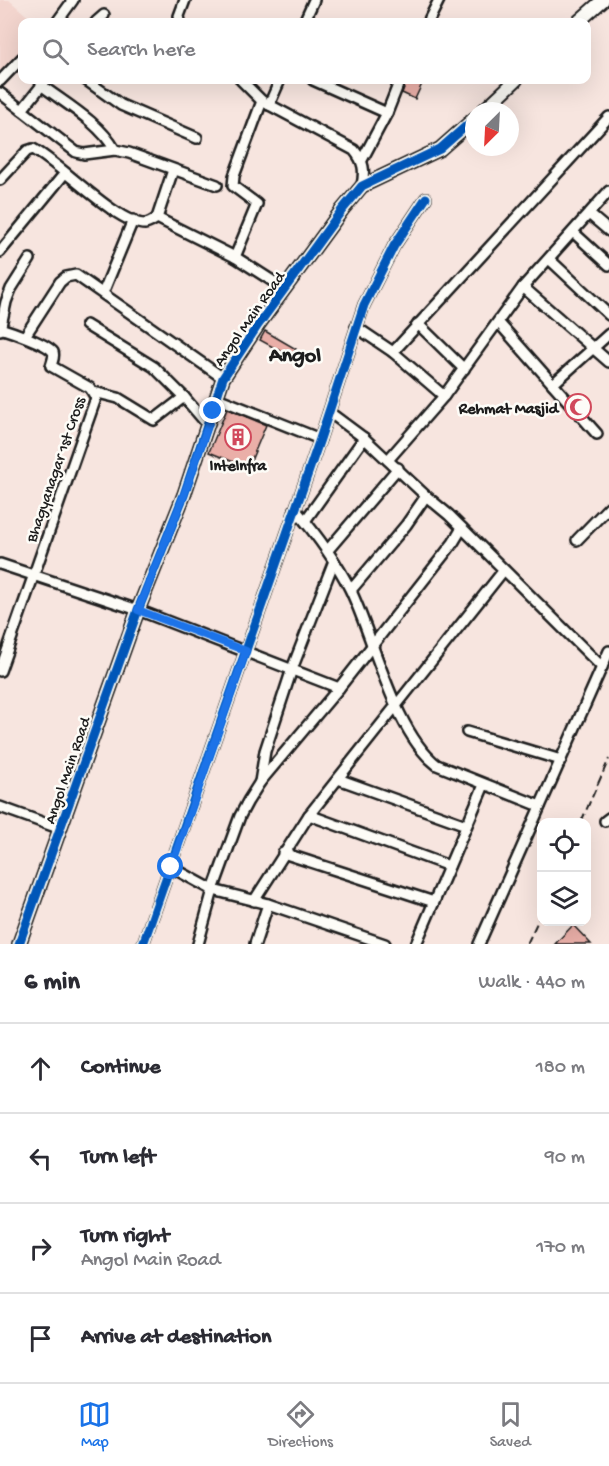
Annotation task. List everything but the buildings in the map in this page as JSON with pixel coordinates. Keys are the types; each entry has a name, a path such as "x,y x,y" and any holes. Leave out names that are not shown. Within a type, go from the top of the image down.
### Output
{"street":[{"path":"60,18 73,0"},
{"path":"179,18 185,0"},
{"path":"306,18 314,0"},
{"path":"430,18 439,0"},
{"path":"582,18 601,0"},
{"path":"101,18 104,15"},
{"path":"0,81 18,62"},
{"path":"22,110 42,84"},
{"path":"45,84 98,128 115,150"},
{"path":"92,84 121,105 197,138"},
{"path":"245,84 266,103 354,150 362,160 365,173 362,186"},
{"path":"235,257 257,204 233,186 234,176 266,103 278,84"},
{"path":"322,84 387,113"},
{"path":"362,160 387,113 398,84"},
{"path":"493,102 512,84"},
{"path":"0,93 76,152 84,154 115,150 129,153 217,185"},
{"path":"393,352 609,117"},
{"name":"Angol Main Road","path":"20,944 138,610 184,495 223,378 342,210 362,186 440,149 465,127"},
{"path":"0,180 30,149 36,151 95,197 142,224 150,223 157,218 173,170"},
{"path":"0,252 65,173"},
{"path":"388,460 444,396 523,287 609,191"},
{"path":"143,944 320,439 364,305 394,246 426,198"},
{"path":"589,214 609,231"},
{"path":"157,218 235,257 285,289"},
{"path":"103,293 133,220"},
{"path":"573,232 609,265"},
{"path":"0,329 11,289 30,259"},
{"path":"549,259 609,315"},
{"path":"25,336 36,316 66,277 76,276 223,378"},
{"path":"523,287 609,362"},
{"path":"498,322 597,434"},
{"path":"418,324 464,369"},
{"path":"86,326 154,367 207,424"},
{"path":"356,327 393,352 444,396"},
{"name":"Bhagyanagar 1st Cross","path":"0,329 25,336 52,351 51,366 94,392 96,398 0,670"},
{"path":"553,384 609,334"},
{"path":"94,392 118,398 154,420 184,397"},
{"path":"217,398 320,439"},
{"path":"329,412 364,438 398,468 602,667"},
{"path":"305,521 364,438"},
{"path":"328,550 398,468"},
{"path":"351,590 406,525 426,496"},
{"path":"578,540 609,507"},
{"path":"295,509 328,550 351,590 397,706 411,735 426,756 437,765 540,806"},
{"path":"198,944 213,890 240,816 260,782 339,688 453,543 462,528"},
{"path":"260,782 265,751 292,669 334,561"},
{"path":"0,564 138,610 339,688"},
{"path":"254,901 309,815 504,570"},
{"path":"479,944 609,651"},
{"path":"467,732 561,760"},
{"path":"338,779 466,825"},
{"path":"416,944 484,785"},
{"path":"0,807 61,829"},
{"path":"309,815 449,866"},
{"path":"283,853 434,902"},
{"path":"171,867 213,890 268,904 385,944"},
{"path":"255,944 268,904"}],"shaded area":[{"path":"0,0 9,0 29,18 18,18 18,55 0,75"}],"railway":[{"path":"583,818 609,759"},
{"path":"527,944 537,923"}],"cycle path":[{"path":"19,944 138,610 184,495 223,378 258,325 362,186 440,149 465,127"},
{"path":"143,944 320,439 364,305 394,246 426,198"}],"place":[{"name":"Rehmat Masjid","path":"578,407"},
{"name":"Intelnfra","path":"238,437"}],"district":[{"name":"Angol","path":"295,353"}],"route":[{"path":"171,867 246,651 138,610 184,495 213,411"}]}
